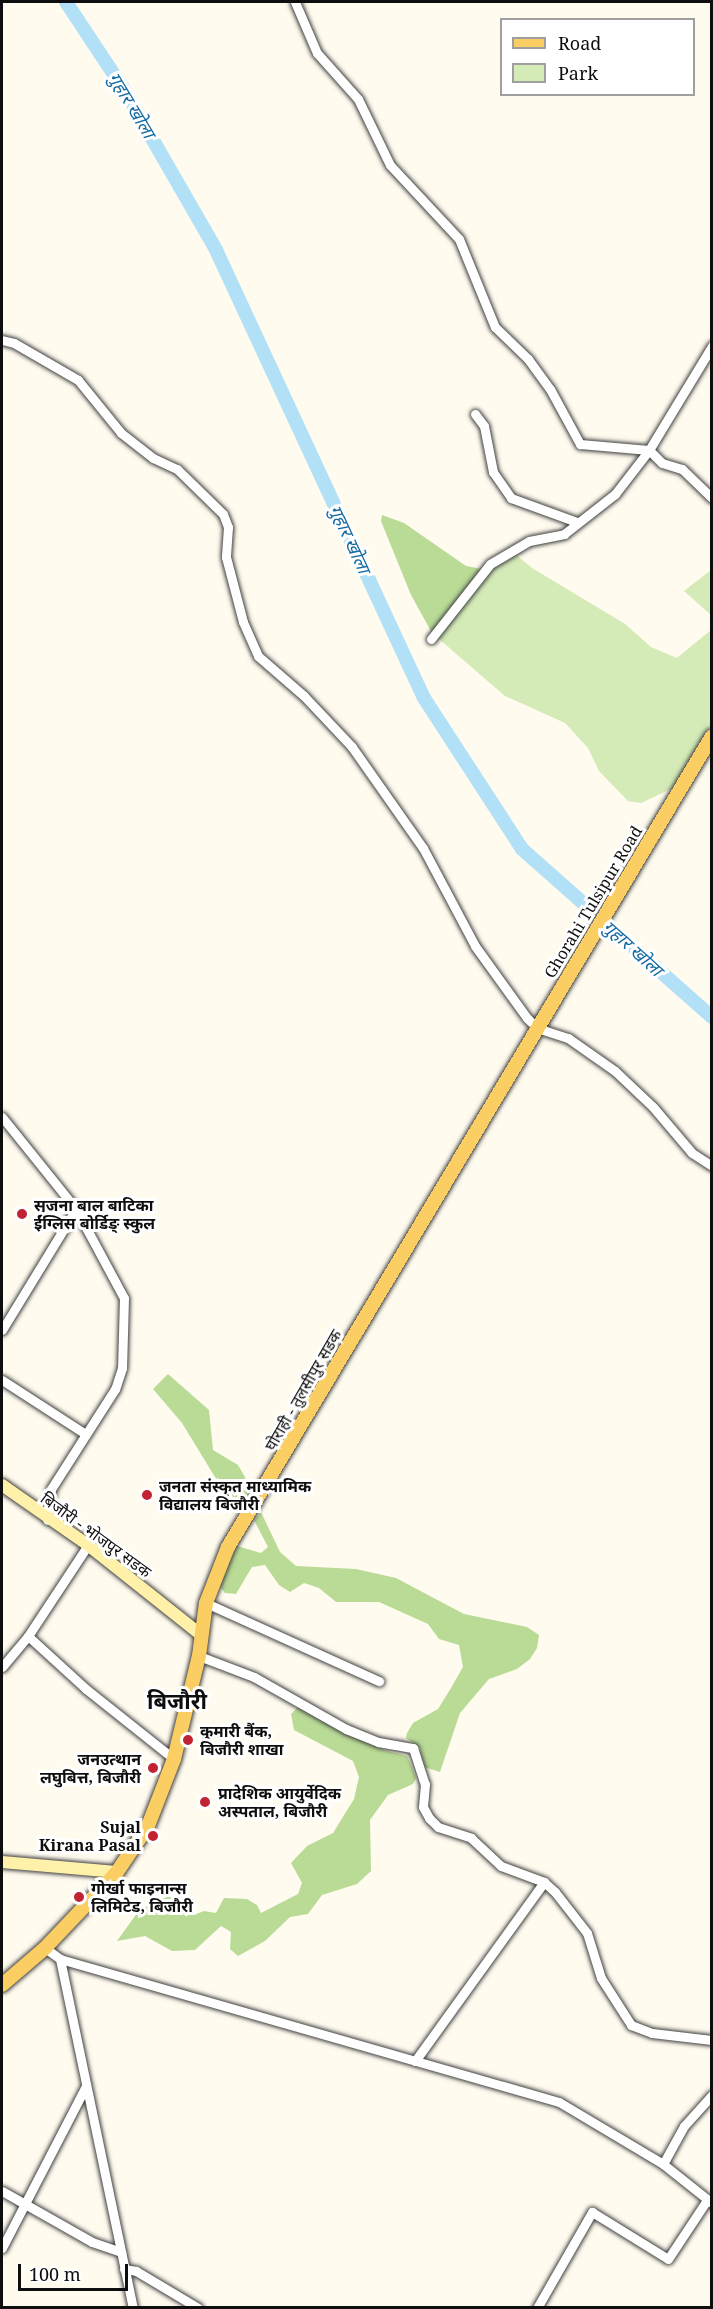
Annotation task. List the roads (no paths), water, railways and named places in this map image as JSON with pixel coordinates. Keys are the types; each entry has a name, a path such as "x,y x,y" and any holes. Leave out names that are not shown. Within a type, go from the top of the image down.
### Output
{"main road":[{"name":"Ghorahi Tulsipur Road","path":"537,1028 711,736"},
{"name":"घोराही - तुलसीपुर सडक","path":"2,1985 45,1948 117,1872 148,1826 174,1759 199,1656 200,1634 206,1603 228,1547 537,1028"}],"street":[{"path":"295,2 317,54 358,99 390,165 459,239 495,327 528,360 550,389 580,444 649,450 662,463 682,469 711,498"},
{"path":"2,340 14,343 78,380 121,434 153,458 177,469 224,514 228,527 226,557 243,622 258,656 304,696 352,747 423,848 475,946 537,1028 568,1038 615,1071 653,1107 692,1153 711,1166"},
{"path":"431,639 490,564 529,541 564,534 615,494 649,450 711,346"},
{"path":"475,414 484,426 493,472 511,498 577,522"},
{"path":"2,1116 76,1209 124,1298 122,1368 115,1389 84,1433 51,1489 47,1520"},
{"path":"2,1330 76,1209"},
{"path":"2,1380 84,1433"},
{"name":"बिजौरी - भोजपुर सडक","path":"2,1485 47,1520 88,1545 200,1634"},
{"path":"2,1667 28,1636 88,1545"},
{"path":"206,1603 379,1681"},
{"path":"28,1636 86,1689 174,1759"},
{"path":"199,1656 254,1677 346,1729 378,1742 413,1748 425,1784 423,1807 429,1818 438,1827 471,1838 514,1874 544,1882 587,1933 601,1978 631,2025 652,2033 711,2040"},
{"path":"2,1862 117,1872"},
{"path":"415,2061 544,1882"},
{"path":"45,1948 60,1959 559,2102 663,2164 709,2202 668,2259 592,2212 537,2307"},
{"path":"60,1959 133,2307"},
{"path":"2,2248 27,2204 86,2086"},
{"path":"663,2164 684,2126 711,2095"},
{"path":"2,2191 92,2242 121,2252"},
{"path":"124,2269 136,2271 198,2307"}],"waterway":[{"name":"गुहार खोला","path":"66,2 123,88 216,250 424,698 522,849 712,1017"}],"place":[{"name":"सृजना बाल बाटिका ईंग्लिस बोर्डिङ् स्कुल","path":"22,1214"},
{"name":"जनता संस्कृत माध्यामिक विद्यालय बिजौरी","path":"147,1495"},
{"name":"कुमारी बैंक, बिजौरी शाखा","path":"188,1740"},
{"name":"जनउत्थान लघुबित्त, बिजौरी","path":"153,1768"},
{"name":"प्रादेशिक आयुर्वेदिक अस्पताल, बिजौरी","path":"205,1802"},
{"name":"Sujal Kirana Pasal","path":"153,1836"},
{"name":"गोर्खा फाइनान्स लिमिटेड, बिजौरी","path":"79,1897"}],"district":[{"name":"बिजौरी","path":"177,1701"}]}
